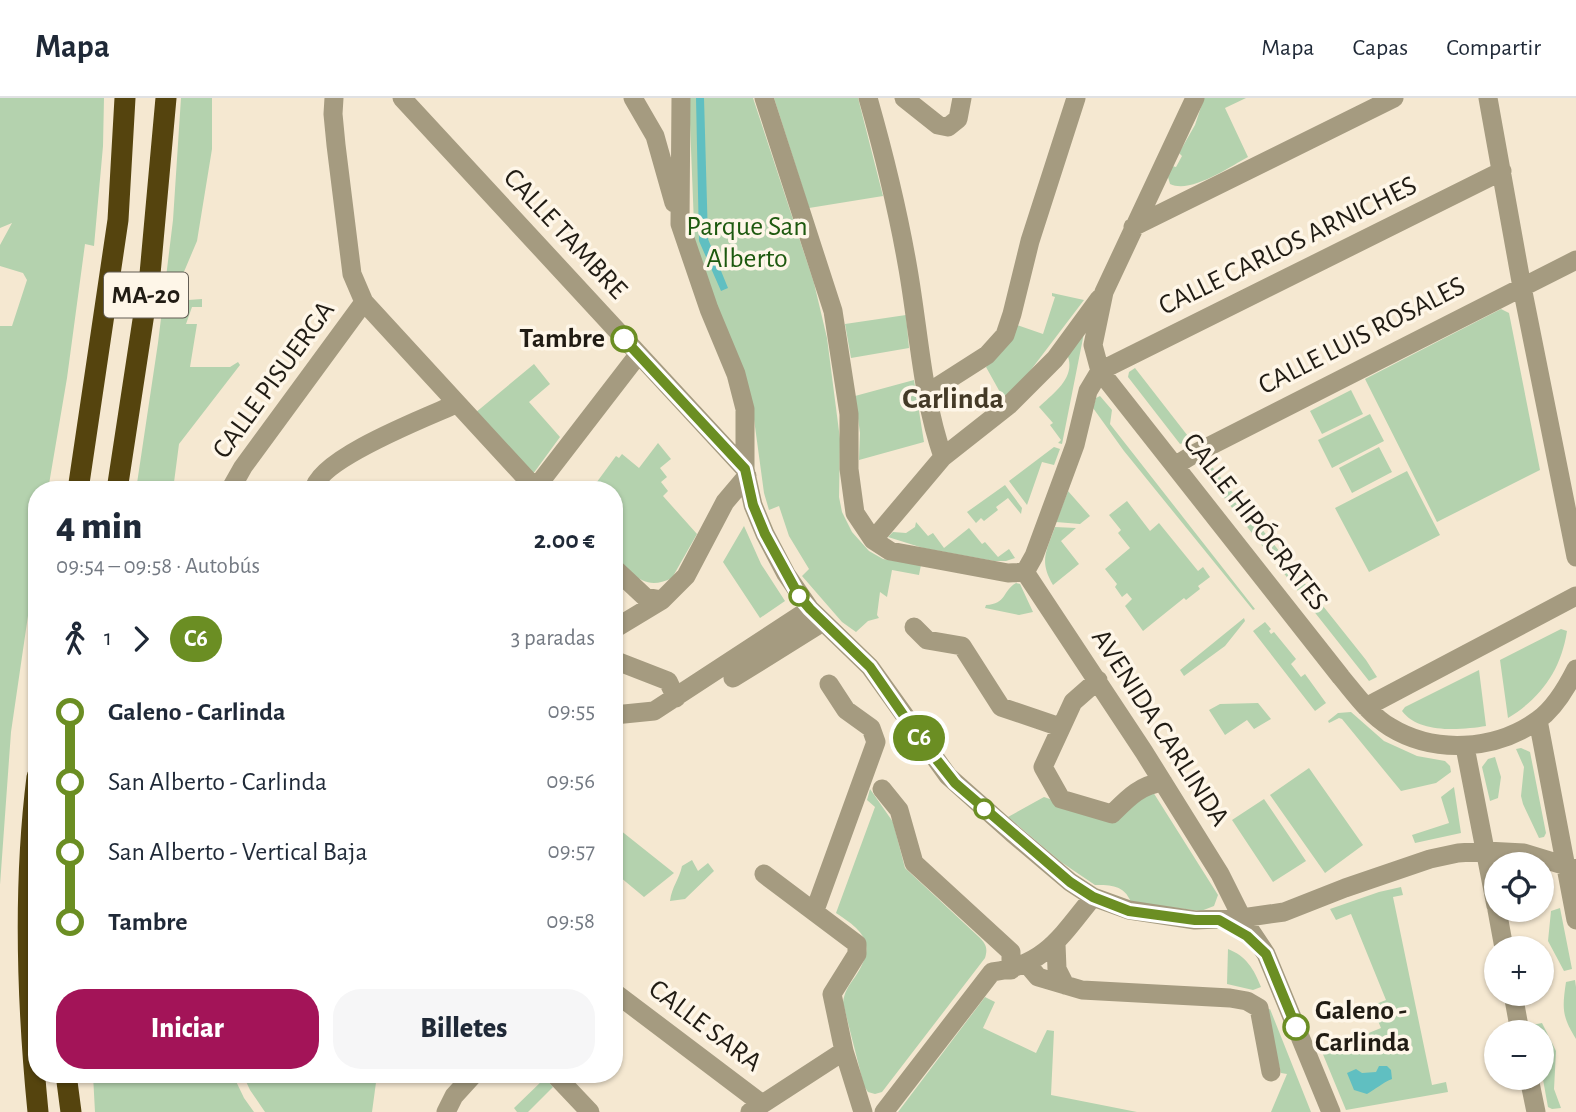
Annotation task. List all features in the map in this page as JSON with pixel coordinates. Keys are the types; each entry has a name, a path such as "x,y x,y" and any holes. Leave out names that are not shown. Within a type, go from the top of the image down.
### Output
{"highway":[{"name":"MA-20","path":"79,481 118,220 125,98"},
{"name":"MA-20","path":"118,481 149,274 166,98"},
{"path":"35,1083 38,1112"},
{"path":"67,1083 71,1112"}],"street":[{"path":"334,98 336,145 352,274 364,302 528,481"},
{"name":"CALLE TAMBRE","path":"402,98 746,473"},
{"path":"633,98 655,136 680,225 709,309 736,374 745,409 746,473 753,505 786,574 816,616 870,667 955,783 1070,882 1093,897 1129,911 1195,920 1219,920 1284,912 1430,859 1486,851 1524,853 1570,867"},
{"path":"680,225 681,98"},
{"path":"764,98 833,311 849,414 851,491 855,513 873,540 890,551 1008,573 1025,572 1034,556 1075,445 1088,391 1100,371 1093,345 1104,292"},
{"path":"868,98 886,162 908,269 932,426 943,457"},
{"path":"904,98 938,125 948,127 958,119 962,98"},
{"path":"926,394 987,355 1004,335 1012,314 1030,241 1076,98"},
{"path":"873,540 943,457 1009,405 1055,359 1104,292 1195,98"},
{"path":"1133,227 1394,98"},
{"path":"1488,98 1576,557"},
{"name":"CALLE CARLOS ARNICHES","path":"1100,371 1502,171"},
{"path":"1157,177 1161,188 1170,198 1186,202"},
{"name":"CALLE LUIS ROSALES","path":"1175,465 1576,260"},
{"name":"CALLE PISUERGA","path":"235,481 364,302"},
{"path":"543,481 638,355"},
{"name":"CALLE HIPÓCRATES","path":"1100,371 1366,708 1388,726 1416,740 1465,747"},
{"path":"317,481 329,466 341,459 456,404"},
{"path":"623,624 662,600 686,576 725,502 746,473"},
{"name":"AVENIDA CARLINDA","path":"1025,572 1163,782 1266,954 1331,1112"},
{"path":"623,576 645,597 662,600"},
{"path":"1366,708 1576,596"},
{"path":"733,678 816,616"},
{"path":"623,714 654,712 816,616"},
{"path":"914,627 928,640 962,646 1001,707 1060,727"},
{"path":"623,664 668,681 676,698"},
{"path":"1486,851 1465,747 1500,739 1538,720 1566,690 1576,669"},
{"path":"1098,680 1073,702 1043,767 1061,799 1112,814 1134,792 1148,784 1163,782"},
{"path":"815,911 876,741 871,728 846,710 829,684"},
{"path":"1538,720 1570,867 1576,920"},
{"path":"882,789 899,810 914,863 1012,952 1019,967 1082,990 1247,1001 1259,1008 1271,1072"},
{"path":"764,874 857,944 857,954 832,994 844,1051 860,1103 889,1106 992,972 1019,967 1056,944 1093,897"},
{"path":"1223,879 1257,906 1284,912"},
{"path":"1219,920 1247,936 1266,954 1274,924 1284,912"},
{"path":"1056,944 1057,969 1065,985"},
{"name":"CALLE SARA","path":"623,999 756,1108"},
{"path":"756,1108 844,1051"},
{"path":"446,1112 454,1096 466,1083"},
{"path":"563,1083 590,1112"},
{"path":"1531,1090 1536,1112"}],"green space":[{"path":"0,98 104,98 103,146 94,246 85,244 50,481 28,481 28,616 11,732 0,885 0,326 12,326 27,280 23,273 0,266 0,245 12,223 0,228"},
{"path":"181,98 212,98 212,149 197,241 175,293 188,300 202,299 202,307 192,307 186,324 197,324 190,367 230,367 238,362 240,365 179,444 174,481 137,481 158,343 173,220"},
{"name":"Parque San Alberto","path":"689,98 753,98 814,283 827,338 840,439 839,497 842,512 852,532 869,551 883,559 921,565 919,575 892,570 887,597 880,592 877,615 879,618 868,621 856,632 842,622 802,576 809,569 789,536 779,506 769,510 764,493 751,397 695,250"},
{"path":"774,98 858,98 883,196 809,208"},
{"path":"1204,98 1246,98 1225,108 1248,157 1199,182 1179,186 1170,184 1168,177 1172,166 1176,167 1182,156 1179,153 1195,125"},
{"path":"1052,293 1084,300 1027,375 999,402 996,398 1001,394 986,367 1001,353 1017,325 1043,334 1055,297"},
{"path":"1501,309 1509,313 1540,470 1437,522 1365,379"},
{"path":"906,315 909,348 851,358 845,324"},
{"path":"1084,333 1062,444 1058,443 1061,440 1050,425 1053,423 1039,407 1062,384 1069,370 1067,354"},
{"path":"534,364 550,384 529,402 560,437 533,474 475,413"},
{"path":"1135,368 1191,440 1180,444 1128,377 1129,372"},
{"path":"914,380 924,442 859,460 860,433 855,396"},
{"path":"1351,390 1363,414 1322,434 1310,411"},
{"path":"1100,396 1112,410 1110,424 1255,609 1253,610 1124,451 1093,408 1096,398"},
{"path":"1370,414 1384,441 1332,468 1318,440"},
{"path":"658,443 671,459 660,468 667,477 661,482 668,491 663,496 697,534 672,578 662,582 646,582 623,565 623,481 598,481 616,456 619,458 622,454 639,468"},
{"path":"1054,447 1060,449 1054,465 1042,462 1027,505 1009,481"},
{"path":"1379,447 1392,472 1352,493 1339,468"},
{"path":"1206,459 1377,677 1369,681 1199,466"},
{"path":"1407,471 1440,535 1369,572 1335,508"},
{"path":"1005,485 1022,508 1021,514 1008,498 984,521 981,518 976,523 967,512"},
{"path":"1068,491 1090,516 1080,524 1056,522"},
{"path":"1127,501 1150,531 1159,523 1198,571 1203,567 1210,577 1198,586 1200,589 1186,600 1184,598 1143,631 1125,606 1132,599 1127,593 1122,597 1115,587 1117,584 1105,569 1130,548 1109,515"},
{"path":"916,522 928,536 933,533 944,548 969,528 982,544 985,542 998,557 1009,549 1015,558 994,561 923,548 888,537 893,532 906,533 915,527"},
{"path":"744,526 761,564 785,601 760,618 723,562"},
{"path":"1055,527 1076,528 1061,541 1079,564 1053,585 1046,569 1045,556"},
{"path":"1016,583 1020,584 1033,612 1019,615 985,608 986,605 1001,600"},
{"path":"1244,618 1245,621 1225,646 1184,676 1180,670"},
{"path":"1265,622 1271,629 1271,634 1274,632 1296,659 1291,664 1301,677 1305,674 1326,703 1315,711 1253,631"},
{"path":"1561,629 1567,631 1564,645 1548,682 1508,718 1500,660"},
{"path":"1479,670 1486,726 1465,729 1429,727 1419,724 1402,711 1405,707"},
{"path":"1258,703 1271,719 1254,729 1247,720 1225,735 1209,710 1220,704"},
{"path":"1351,712 1384,741 1417,756 1445,761 1451,772 1436,783 1401,791 1342,719 1329,723 1328,721 1338,713"},
{"path":"1516,749 1530,752 1546,833 1544,837 1539,838 1523,804 1521,796 1524,767"},
{"path":"1495,757 1501,777 1498,798 1490,801 1482,767 1488,759"},
{"path":"1309,768 1363,845 1325,873 1270,795"},
{"path":"1454,787 1461,833 1415,843 1412,835 1449,823 1441,797"},
{"path":"870,789 893,822 905,868 979,937 985,944 986,951 985,958 882,1092 875,1094 868,1092 864,1086 843,1003 847,989 862,966 865,940 854,926 836,913 875,807 867,800"},
{"path":"1153,792 1218,895 1214,906 1201,911 1131,902 1121,889 1095,885 1061,862 1008,817 1044,797 1114,821"},
{"path":"1264,799 1306,861 1273,882 1232,820"},
{"path":"623,832 674,873 644,897 623,880"},
{"path":"692,860 698,871 708,863 714,871 685,899 670,901 682,866"},
{"path":"1401,887 1403,895 1393,897 1432,1085 1446,1082 1448,1092 1346,1110 1322,1052 1381,1028 1373,1009 1377,1007 1376,1004 1386,1000 1351,914 1336,920 1330,909"},
{"path":"1560,908 1572,969 1564,971 1554,952 1554,936 1548,936 1550,922 1554,922 1554,910"},
{"path":"1228,949 1249,964 1261,987 1253,990 1227,984"},
{"path":"1575,980 1576,1039 1568,1024 1564,1006 1566,982"},
{"path":"985,997 995,1002 983,1028 1036,1053 1047,1030 1054,1031 1051,1095 1137,1112 898,1112"},
{"path":"1270,1009 1311,1112 1271,1112 1287,1074 1281,1073 1265,1011"},
{"path":"1554,1047 1556,1051 1554,1089"},
{"path":"93,1083 237,1083 254,1112 95,1112"},
{"path":"247,1083 376,1083 372,1112 265,1112"},
{"path":"540,1083 549,1083 553,1087 528,1112 517,1112 514,1108"},
{"path":"1554,1089 1561,1108 1548,1107 1545,1090"}],"water":[{"path":"696,98 704,98 708,239 728,288 721,291 699,241"},
{"path":"1379,1066 1387,1066 1391,1070 1392,1079 1367,1094 1354,1090 1347,1073 1356,1069 1362,1073 1376,1072"}],"bus line":[{"name":"C6","path":"624,339 745,469 753,505 765,534 799,596 870,667 948,776 1070,882 1093,897 1129,911 1195,920 1219,920 1247,936 1266,954 1296,1027"}],"place":[{"name":"Tambre","path":"624,339"},
{"name":"Galeno - Carlinda","path":"1296,1027"}],"district":[{"name":"Carlinda","path":"953,399"}]}
